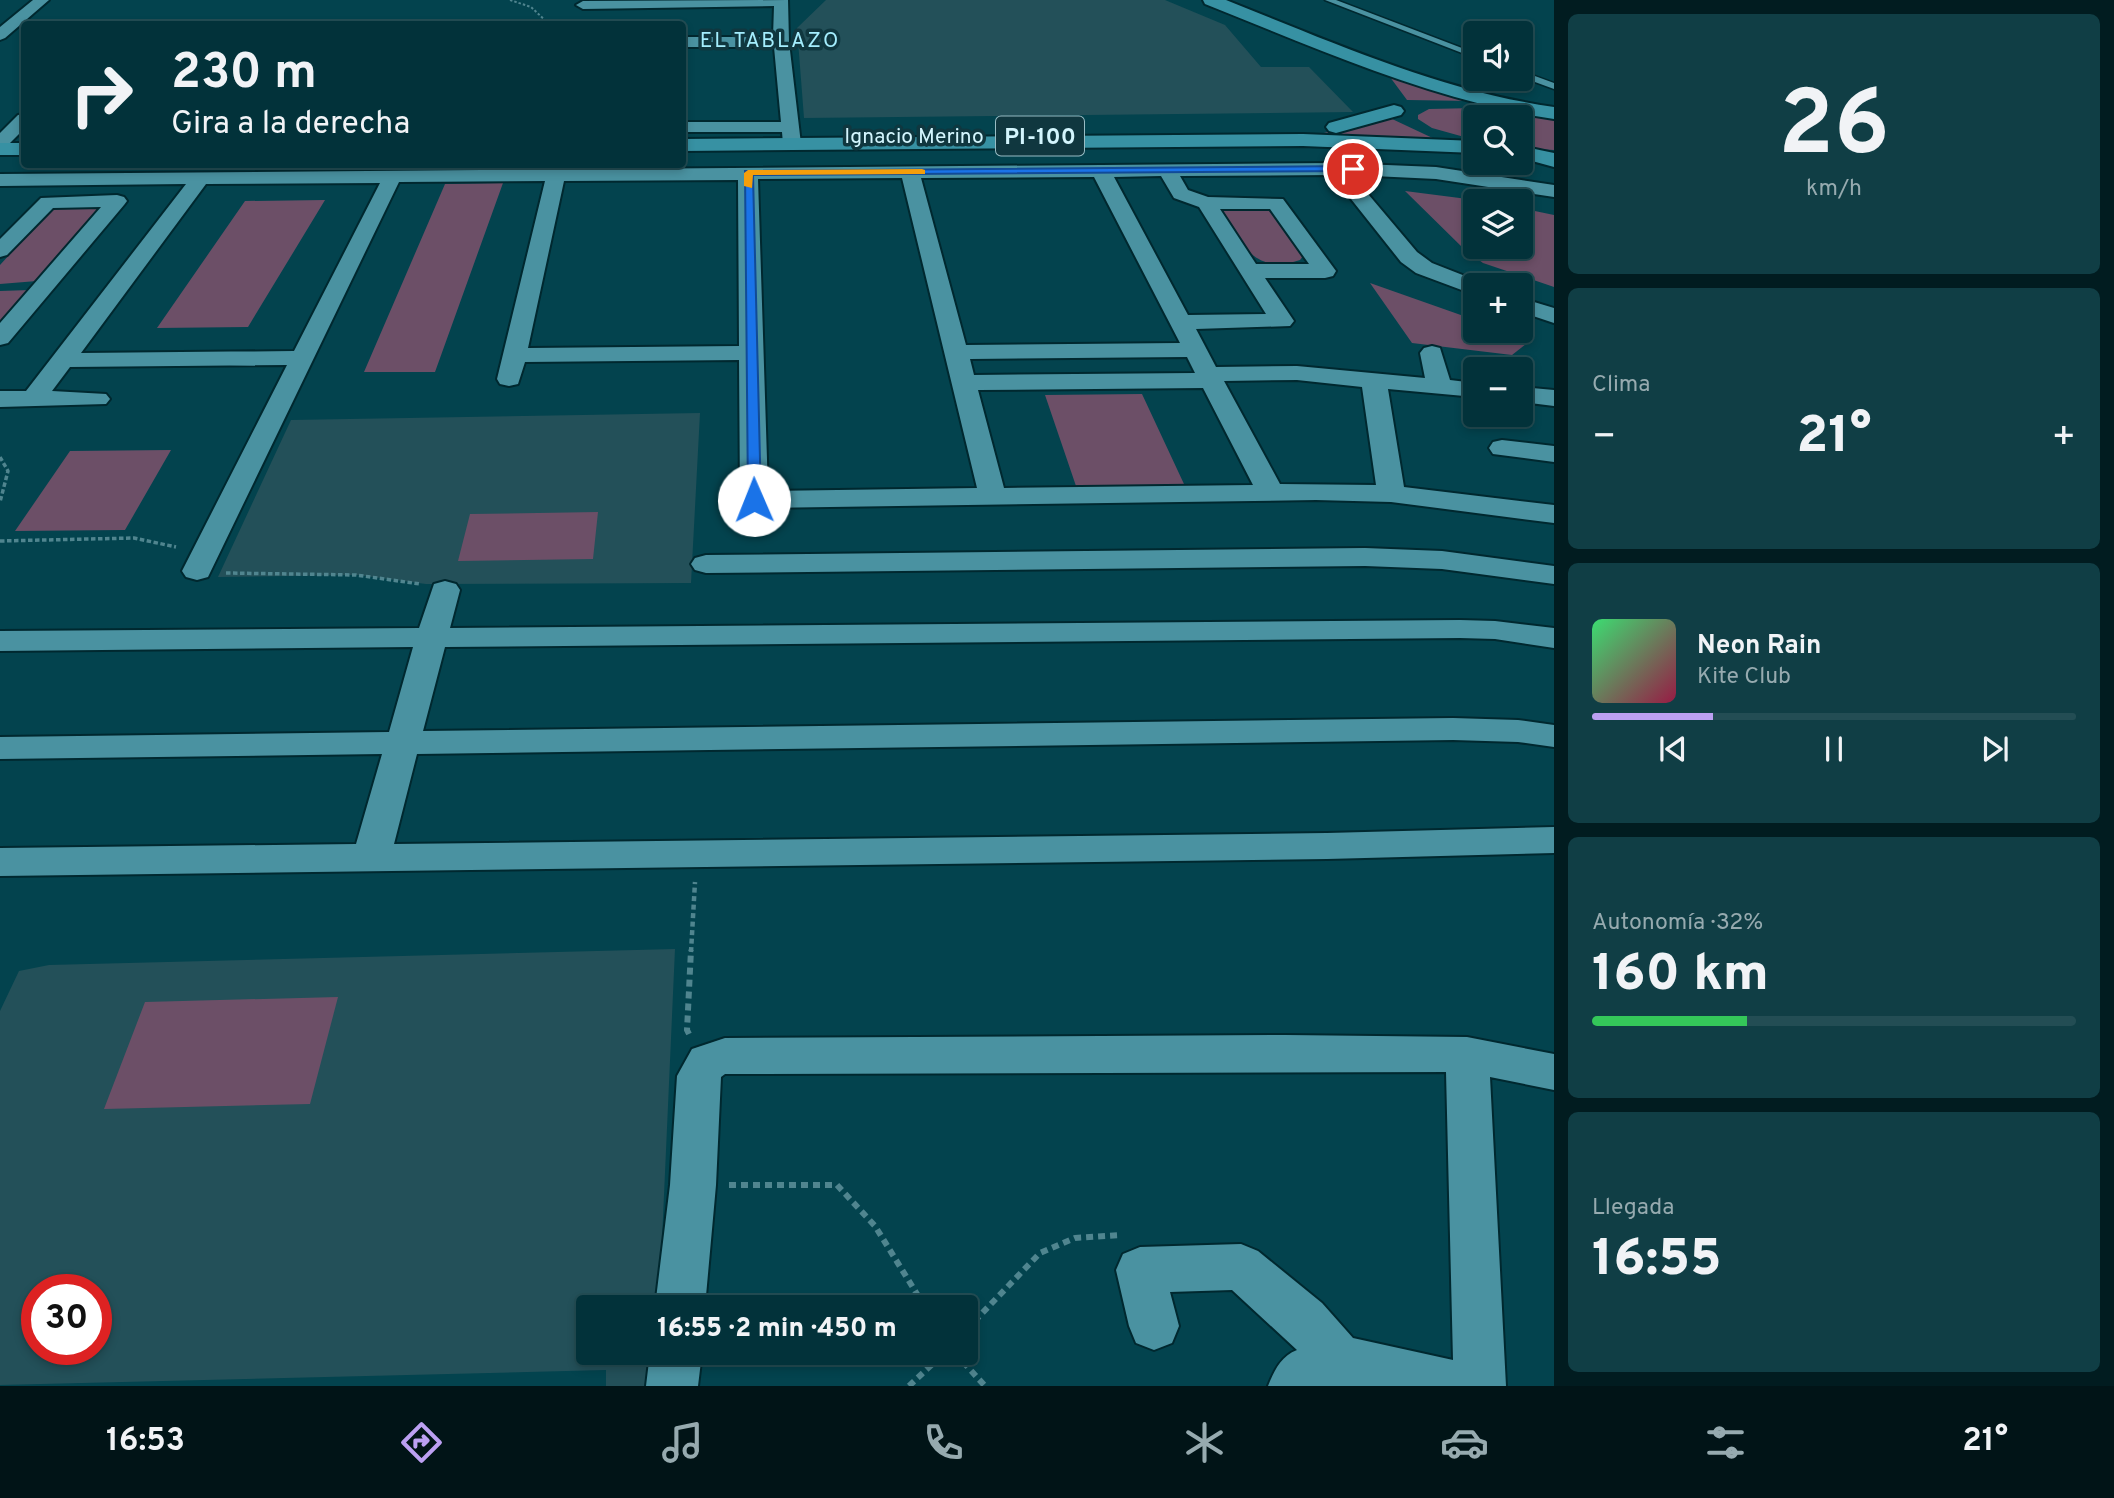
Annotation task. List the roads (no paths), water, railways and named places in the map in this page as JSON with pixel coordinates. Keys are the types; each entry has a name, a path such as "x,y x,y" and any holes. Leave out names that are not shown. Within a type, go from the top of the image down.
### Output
{"main road":[{"path":"1211,0 1352,56 1446,89 1542,108"},
{"path":"1352,56 1376,71 1394,88 1409,112"},
{"name":"PI-100","path":"1409,112 1542,108"},
{"name":"Ignacio Merino","path":"686,137 1296,133 1409,112"},
{"name":"PI-100","path":"1409,112 1463,140"},
{"name":"PI-100","path":"686,145 791,136 996,143 1303,140 1463,146"},
{"path":"0,144 21,142"},
{"path":"0,144 21,148"},
{"path":"1533,153 1554,154"},
{"path":"1533,155 1554,160"}],"street":[{"path":"0,34 42,0"},
{"path":"580,2 781,1 781,42 791,136 686,127"},
{"path":"580,2 598,21"},
{"path":"0,18 20,18"},
{"path":"686,42 781,42"},
{"path":"0,144 21,122"},
{"path":"996,143 1007,171"},
{"path":"1,181 201,178 299,171 393,176 556,174 647,169 748,173 1337,169 1436,173 1554,191"},
{"path":"1337,169 1409,257 1424,268 1463,283"},
{"path":"1167,170 1181,194 1206,204 1276,203 1325,271 1252,271"},
{"path":"1101,171 1198,350 1271,493"},
{"path":"911,172 993,498"},
{"path":"748,173 754,500 1271,493 1391,494 1554,514"},
{"path":"509,379 556,174"},
{"path":"197,571 393,176"},
{"path":"33,399 201,178"},
{"path":"0,251 48,202 117,201 0,338"},
{"path":"1183,322 1282,321 1206,204"},
{"path":"1533,309 1554,316"},
{"path":"957,352 1198,350"},
{"path":"514,355 751,353"},
{"path":"1432,353 1439,387"},
{"path":"63,360 303,358"},
{"path":"964,383 1297,373 1463,389"},
{"path":"1374,381 1391,494"},
{"path":"1533,396 1554,398"},
{"path":"0,400 97,398"},
{"path":"1502,448 1554,454"},
{"path":"706,564 1365,557 1441,561 1554,575"},
{"path":"371,858 444,590"},
{"path":"0,641 432,635 1460,629 1494,630 1554,638"},
{"path":"0,748 1453,729 1518,731 1554,736"},
{"path":"0,862 1327,846 1554,840"},
{"path":"681,1295 693,1185 699,1076 707,1062 725,1056 1272,1053 1467,1055 1554,1072"},
{"path":"1467,1055 1480,1386"},
{"path":"1154,1326 1140,1270 1241,1267 1304,1320 1339,1360"},
{"path":"1294,1386 1309,1370 1339,1360 1455,1386"},
{"path":"672,1386 675,1365"}],"lane":[{"path":"1329,0 1463,51"},
{"path":"1533,78 1554,86"}],"district":[{"name":"EL TABLAZO","path":"770,40"}]}
